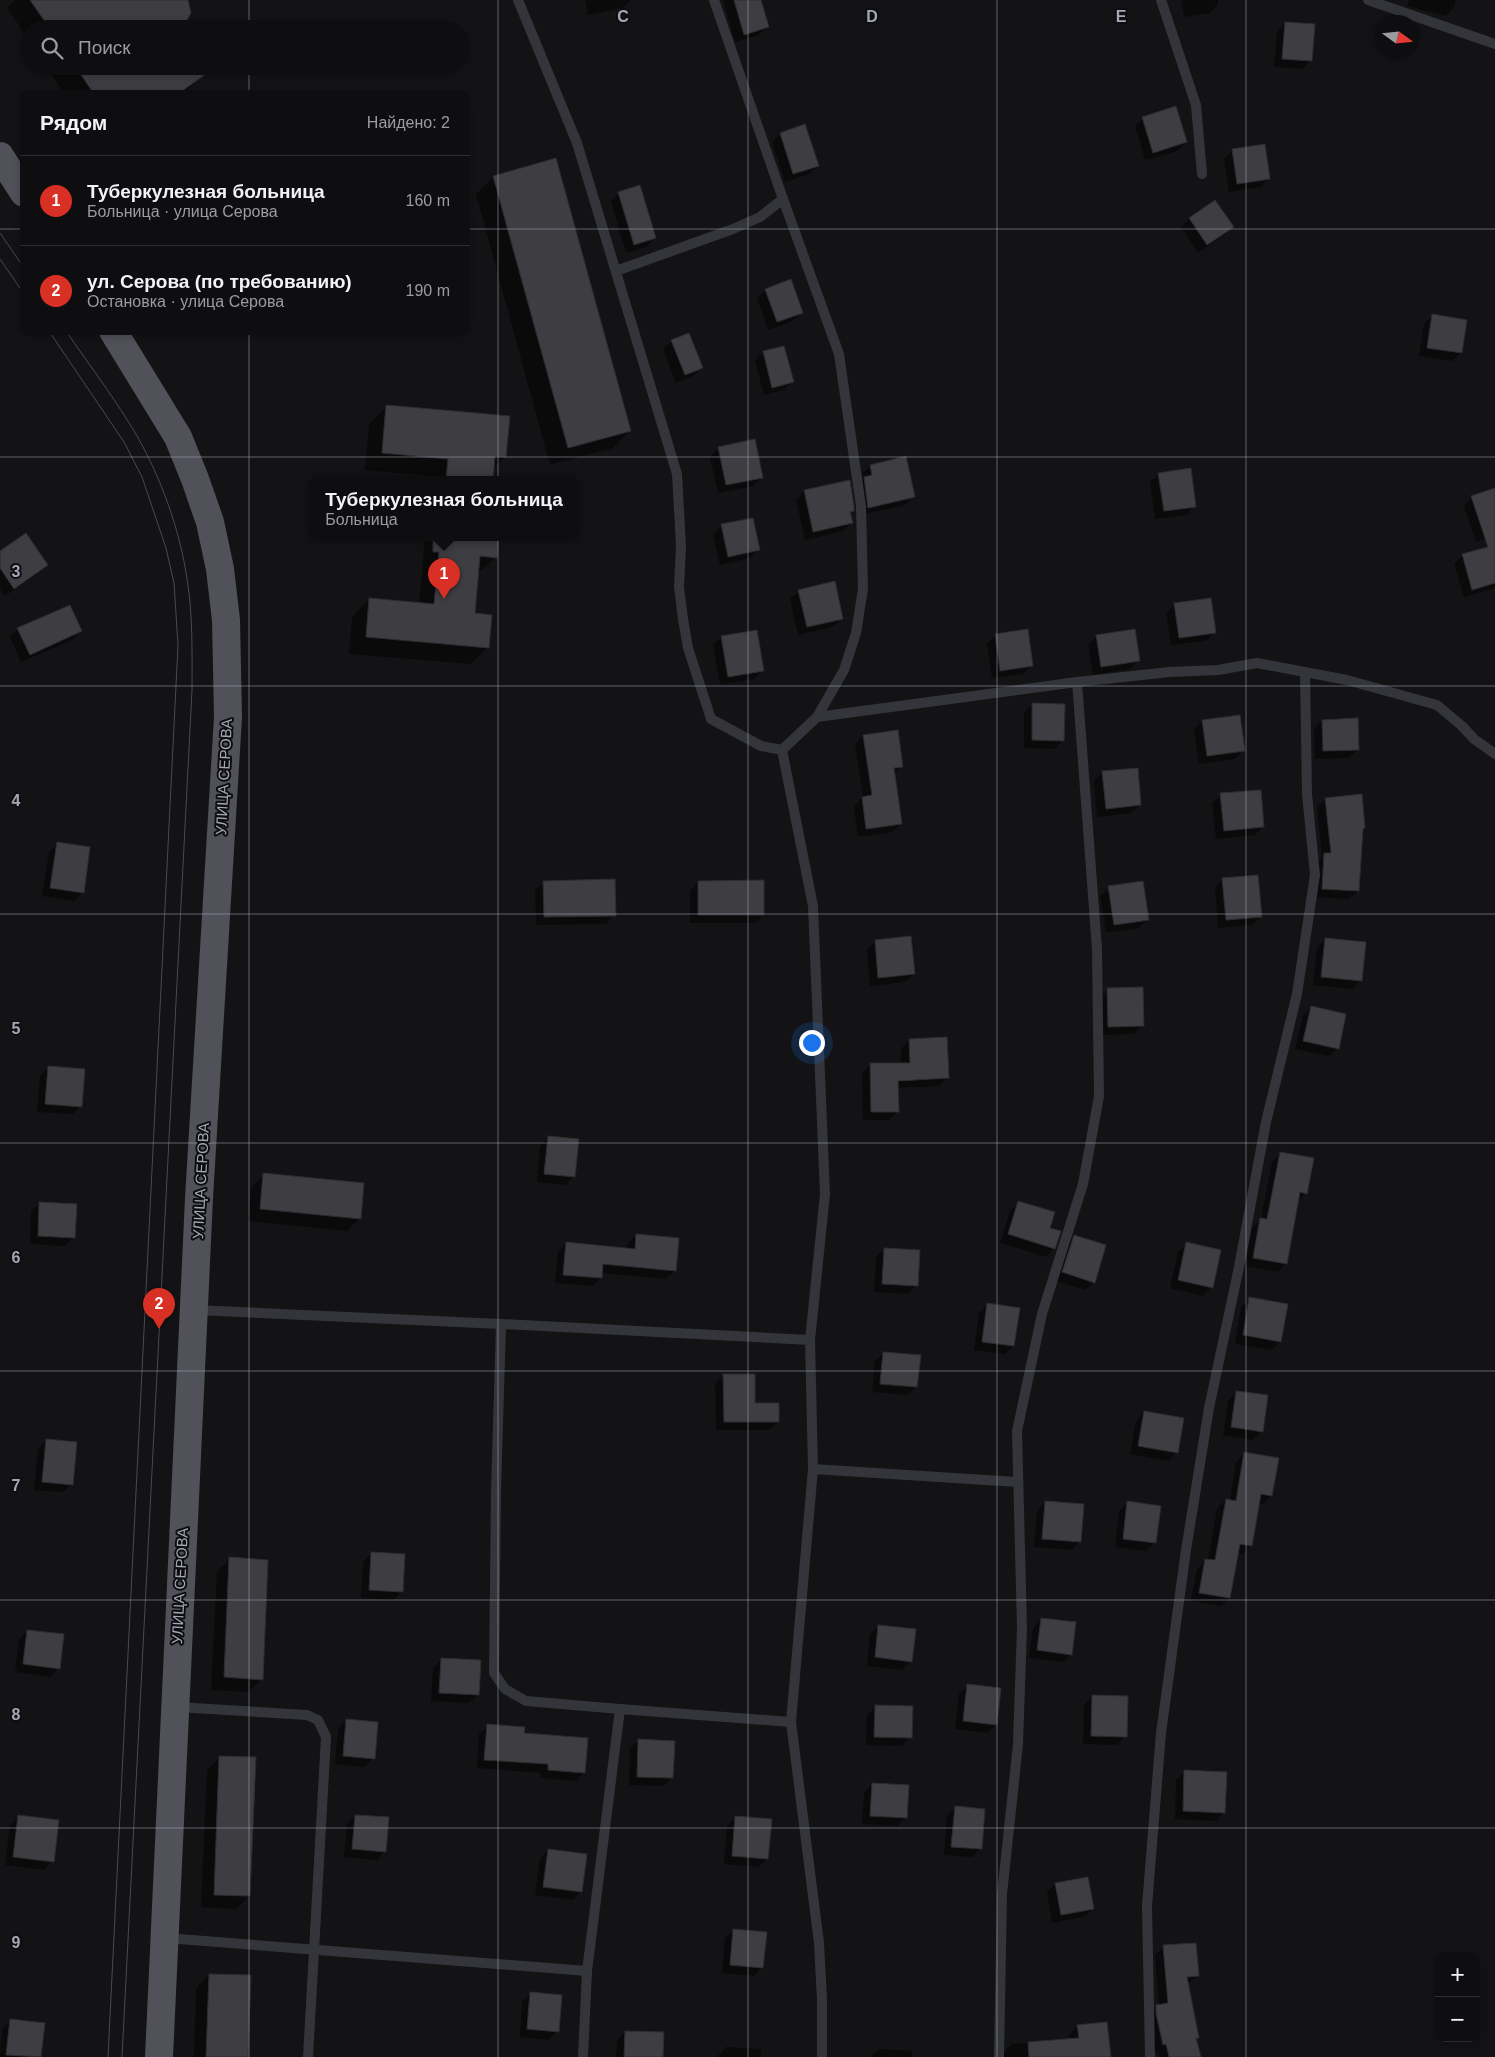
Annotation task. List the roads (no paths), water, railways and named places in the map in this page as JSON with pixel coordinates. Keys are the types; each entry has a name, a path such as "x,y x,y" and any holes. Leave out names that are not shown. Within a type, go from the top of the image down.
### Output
{"main road":[{"path":"0,156 20,187"},
{"name":"УЛИЦА СЕРОВА","path":"115,335 178,437 185,454 210,522 220,570 226,620 228,718 199,1198 159,2057"}],"lane":[{"path":"518,0 577,143 677,474 680,546 679,587 688,648 700,690 711,719 761,746 782,750"},
{"path":"714,0 839,354 861,506 863,589 856,633 844,670 817,717 782,750"},
{"path":"1161,0 1196,105 1202,174"},
{"path":"1368,0 1495,44"},
{"path":"616,271 733,229 760,217 783,199"},
{"path":"817,717 1077,682 1170,672 1218,670 1257,663 1347,680 1437,705 1474,739 1495,754"},
{"path":"1150,2057 1147,1906 1161,1733 1185,1560 1209,1408 1239,1267 1266,1122 1297,994 1315,875 1307,794 1305,672"},
{"path":"999,2057 1002,1894 1018,1744 1022,1628 1017,1431 1042,1314 1082,1184 1099,1096 1097,949 1077,682"},
{"path":"782,750 813,906 825,1194 810,1340 813,1469 791,1722 819,1942 822,2057"},
{"path":"195,1310 810,1340"},
{"path":"501,1324 496,1491 494,1674 505,1689 526,1701 791,1722"},
{"path":"813,1469 1017,1482"},
{"path":"174,1706 307,1715 318,1720 326,1737 308,2057"},
{"path":"583,2057 587,1971 620,1709"},
{"path":"166,1938 587,1971"}],"tram line":[{"path":"0,233 20,262"},
{"path":"0,259 20,288"},
{"path":"52,335 124,442 142,477 166,548 174,583 178,645 108,2057"},
{"path":"69,335 112,396 137,436 162,487 180,542 184,561 192,634 192,690 122,2057"}],"place":[{"name":"Туберкулезная больница","path":"444,599"},
{"name":"ул. Серова (по требованию)","path":"159,1329"}]}
